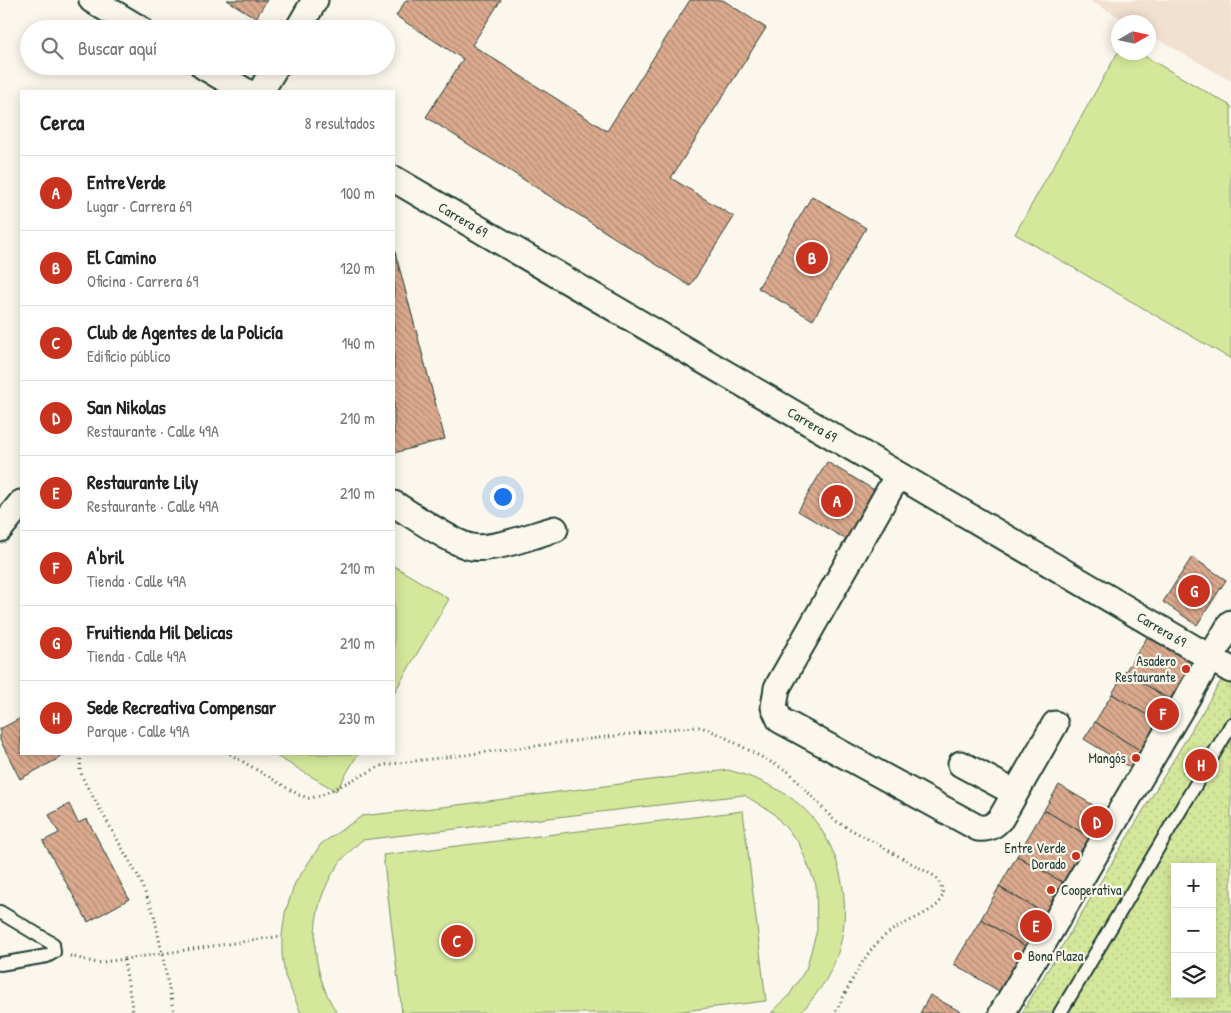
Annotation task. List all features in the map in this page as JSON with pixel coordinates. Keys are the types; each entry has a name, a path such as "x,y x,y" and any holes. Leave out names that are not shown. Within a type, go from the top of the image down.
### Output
{"street":[{"path":"92,0 125,20"},
{"path":"303,20 315,0"},
{"path":"218,75 243,90"},
{"path":"262,90 271,75"},
{"name":"Carrera 69","path":"395,180 1221,664"},
{"path":"898,475 777,688 774,706 780,720 978,828 988,829 996,824 1055,724"},
{"path":"0,529 20,504"},
{"path":"395,505 451,538 471,547 492,546 555,529"},
{"path":"1002,1013 1221,664 1231,623"},
{"path":"962,764 1015,792"}],"lane":[{"path":"1060,1013 1231,725"},
{"path":"0,912 53,944 54,952 47,956 0,964"}],"path":[{"path":"232,755 299,795 309,798 320,796 384,765 679,728 701,727 718,734 789,772 834,820 936,877 942,886 943,896 937,905 889,932 871,951 834,1013"},
{"path":"81,755 80,770 84,781 138,876 154,914 174,1013"},
{"path":"54,952 97,963 282,936"},
{"path":"124,960 133,1013"}],"shaded area":[{"path":"1089,0 1231,0 1231,81 1156,38 1156,15 1116,15"}],"green space":[{"path":"1113,60 1151,60 1231,106 1231,359 1015,234"},
{"path":"395,567 449,599 395,691"},
{"path":"1231,664 1231,1013 1022,1013"},
{"path":"275,755 357,755 336,791"},
{"path":"728,770 770,785 805,810 824,834 840,873 844,894 844,916 842,937 837,957 828,976 816,994 800,1012 771,1013 788,997 806,969 817,930 816,885 799,843 773,813 744,795 362,840 340,862 328,882 316,919 316,958 327,996 337,1013 301,1013 285,976 282,936 285,913 295,883 321,844 362,816"},
{"path":"743,811 766,1001 666,1013 402,1013 383,855"}],"building":[{"path":"227,0 267,0 256,18"},
{"path":"406,0 501,0 472,45 607,131 690,0 723,0 766,28 671,178 734,217 690,286 426,117 463,59 396,16"},
{"path":"812,196 866,228 813,320 758,288"},
{"path":"395,252 445,439 395,453"},
{"path":"827,462 876,491 847,540 798,511"},
{"path":"1192,557 1226,580 1197,625 1163,602"},
{"path":"1148,636 1197,666 1175,703 1125,672"},
{"path":"1125,672 1175,703 1162,724 1112,694"},
{"path":"1112,694 1162,724 1144,753 1095,722"},
{"path":"20,719 20,755 65,755 20,779 0,740 0,729"},
{"path":"1095,722 1144,753 1134,770 1084,739"},
{"path":"1059,785 1108,814 1093,839 1044,810"},
{"path":"69,804 78,823 87,819 129,899 88,922 43,841 59,833 49,815"},
{"path":"1044,810 1093,839 1067,885 1017,856"},
{"path":"1017,856 1067,885 1049,916 999,887"},
{"path":"999,887 1049,916 1030,949 981,919"},
{"path":"981,919 1030,949 1004,994 954,964"},
{"path":"930,995 963,1013 920,1013"}],"place":[{"name":"El Camino","path":"812,258"},
{"name":"EntreVerde","path":"837,501"},
{"name":"Fruitienda Mil Delicas","path":"1194,591"},
{"name":"Asadero Restaurante","path":"1186,669"},
{"name":"A'bril","path":"1163,714"},
{"name":"Mangós","path":"1136,758"},
{"name":"Sede Recreativa Compensar","path":"1201,765"},
{"name":"San Nikolas","path":"1097,822"},
{"name":"Entre Verde Dorado","path":"1076,856"},
{"name":"Cooperativa","path":"1051,890"},
{"name":"Restaurante Lily","path":"1036,926"},
{"name":"Club de Agentes de la Policía","path":"457,941"},
{"name":"Bona Plaza","path":"1018,956"}]}
